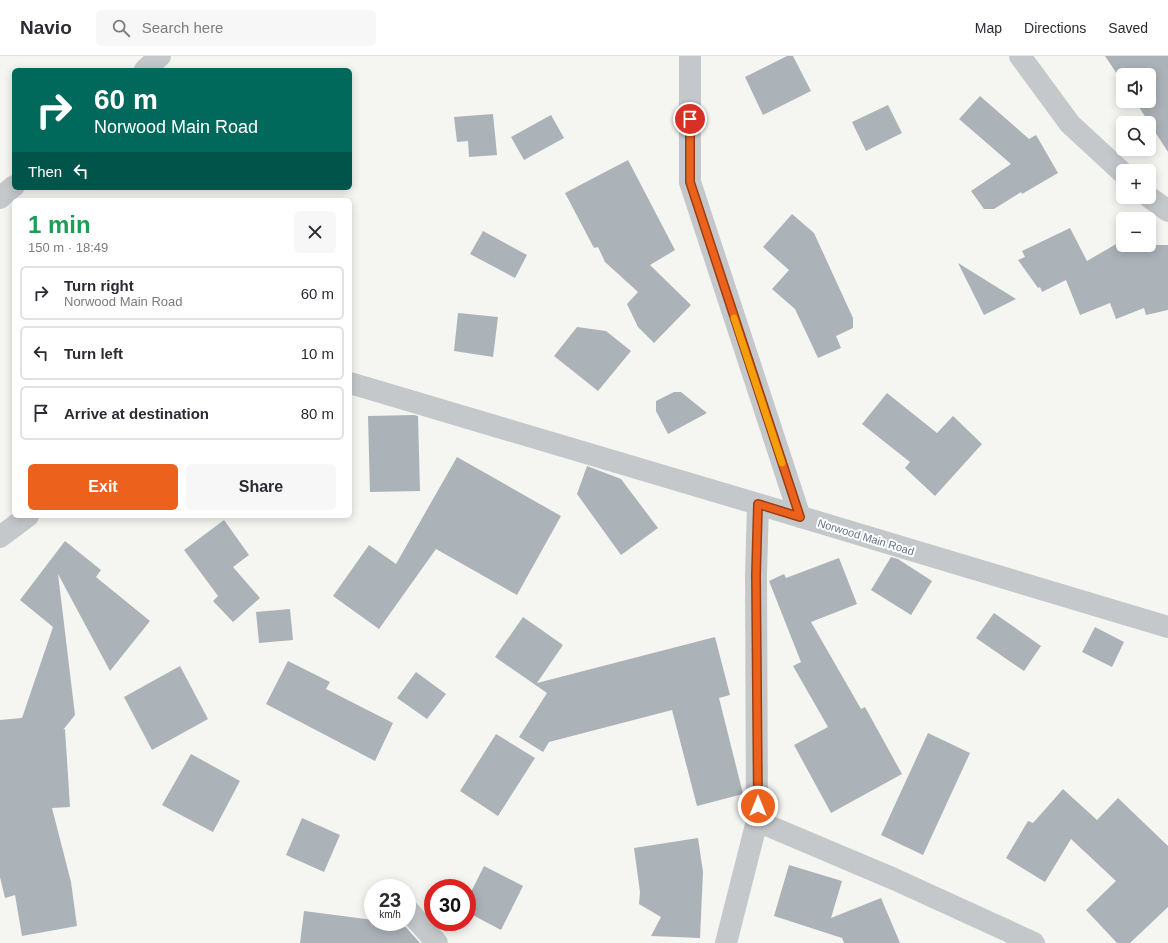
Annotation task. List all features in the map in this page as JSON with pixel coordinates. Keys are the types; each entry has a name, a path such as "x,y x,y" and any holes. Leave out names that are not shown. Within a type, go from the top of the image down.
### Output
{"street":[{"path":"147,68 160,56"},
{"path":"690,56 690,182 800,517"},
{"path":"1020,56 1070,124 1116,167"},
{"path":"0,198 12,188"},
{"path":"1156,202 1168,211"},
{"name":"Norwood Main Road","path":"352,384 1168,627"},
{"path":"726,943 758,821 756,575 758,504"},
{"path":"0,537 25,518"},
{"path":"758,821 894,879 1034,943"},
{"path":"416,918 437,943"}],"building":[{"path":"787,56 793,56 811,91 763,115 745,77"},
{"path":"1105,56 1168,56 1168,152 1156,133 1156,116 1145,116 1140,108 1156,108 1156,68 1116,68 1116,72"},
{"path":"980,96 1029,139 1036,135 1058,173 1022,194 1021,192 994,209 984,209 971,191 1011,164 959,119"},
{"path":"888,105 902,133 866,151 852,122"},
{"path":"493,114 497,155 469,157 468,141 457,142 454,117"},
{"path":"551,115 564,138 524,160 511,137"},
{"path":"628,160 675,250 650,265 691,305 654,343 638,327 627,304 638,292 605,262 598,247 594,248 565,193"},
{"path":"792,214 814,233 853,318 853,328 836,336 841,348 818,358 795,309 772,289 789,270 763,247"},
{"path":"1070,228 1087,261 1116,244 1116,252 1156,252 1156,245 1168,245 1168,310 1146,315 1144,308 1116,319 1110,303 1080,315 1066,280 1042,292 1040,287 1038,288 1018,260 1025,257 1022,251"},
{"path":"483,231 527,255 515,278 470,254"},
{"path":"958,263 1016,299 984,315"},
{"path":"458,313 498,317 493,357 454,351"},
{"path":"577,327 606,331 631,351 598,391 554,356"},
{"path":"674,392 681,392 707,413 668,434 656,411 656,401"},
{"path":"887,393 937,433 953,416 982,444 935,496 905,468 910,462 862,424"},
{"path":"368,416 418,416 420,491 370,492"},
{"path":"457,457 561,516 517,595 436,549 379,629 333,596 369,545 396,564"},
{"path":"587,466 621,479 658,528 621,555 577,494"},
{"path":"224,520 249,555 233,567 260,598 233,622 213,601 218,596 184,550"},
{"path":"65,541 101,570 96,577 150,621 110,671 58,574 75,715 63,730 65,729 70,807 52,808 71,882 77,926 22,936 15,895 5,898 0,877 0,720 22,718 53,627 20,600"},
{"path":"891,557 898,559 932,581 911,615 871,590"},
{"path":"839,558 857,604 811,622 861,709 865,707 902,774 831,813 794,745 828,727 793,666 801,662 769,581 784,574 786,578"},
{"path":"290,609 293,640 259,643 256,612"},
{"path":"994,613 1041,646 1024,671 976,638"},
{"path":"523,617 563,645 537,683 715,637 730,695 719,698 743,794 697,806 672,710 549,742 543,752 519,737 547,693 495,657"},
{"path":"1095,627 1124,642 1112,667 1082,652"},
{"path":"288,661 330,682 326,689 393,723 375,761 266,704"},
{"path":"180,666 208,719 152,750 124,697"},
{"path":"416,672 446,694 427,719 397,698"},
{"path":"928,733 970,753 923,855 881,835"},
{"path":"496,734 535,758 498,816 460,791"},
{"path":"191,754 240,781 213,832 162,805"},
{"path":"1063,789 1097,820 1118,798 1168,846 1168,907 1130,943 1117,943 1086,910 1116,881 1071,839 1045,882 1006,858 1028,821 1033,823"},
{"path":"302,818 340,835 324,872 286,855"},
{"path":"698,838 703,872 700,938 651,936 661,917 639,904 640,892 634,848"},
{"path":"789,865 842,881 831,918 881,898 900,943 844,943 842,938 774,916"},
{"path":"484,866 523,886 501,930 476,917 476,882"},
{"path":"304,911 364,919 364,931 409,931 420,943 300,943"}],"slow traffic":[{"path":"734,318 782,463"}],"route":[{"path":"690,119 690,182 800,517 758,504 756,575 758,806"}]}
